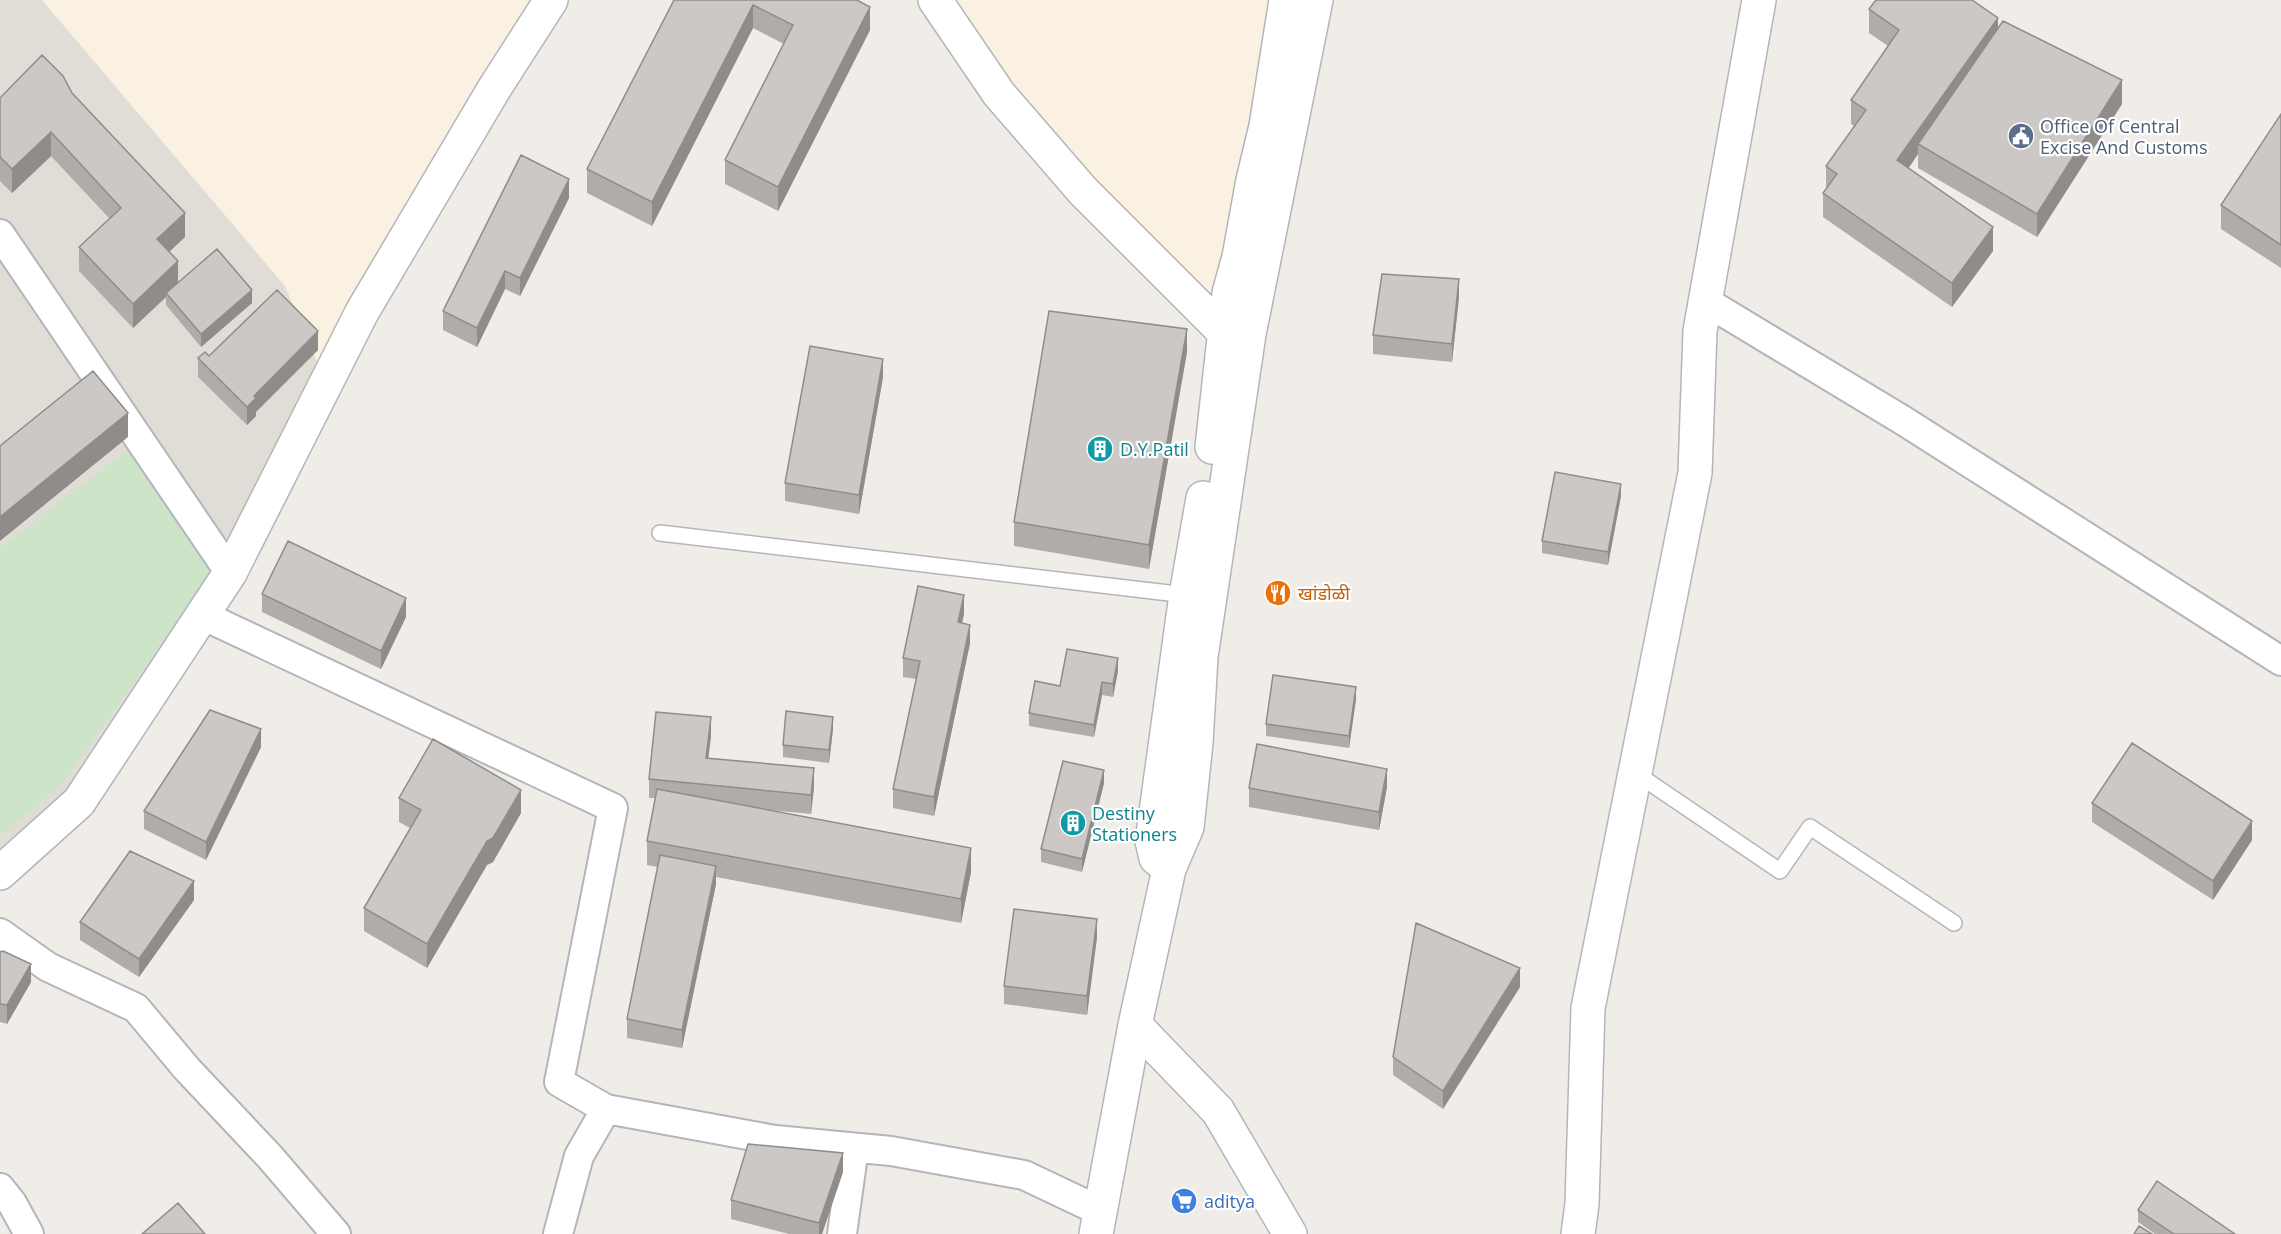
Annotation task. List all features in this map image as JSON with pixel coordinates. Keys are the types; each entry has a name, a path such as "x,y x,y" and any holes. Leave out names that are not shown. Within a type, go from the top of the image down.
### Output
{"street":[{"path":"0,873 80,802 230,573 362,312 494,89 551,0"},
{"path":"935,0 999,94 1083,191 1236,332"},
{"path":"202,615 613,808 559,1082 606,1109 775,1140 891,1151 1024,1175 1098,1222 1135,1026 1169,869 1187,827 1196,743 1201,657 1236,332 1229,293 1239,257 1253,180 1266,126 1286,0"},
{"path":"1169,869 1156,858 1152,841 1186,594 1236,332 1317,0"},
{"path":"1578,1234 1582,1204 1588,1008 1695,473 1700,331 1759,0"},
{"path":"0,234 230,573"},
{"path":"1705,301 1904,421 2281,661"},
{"path":"0,933 48,967 136,1008 187,1069 270,1157 336,1234"},
{"path":"1135,1026 1218,1111 1290,1234"},
{"path":"558,1234 579,1156 606,1109"},
{"path":"842,1234 854,1148"},
{"path":"0,1188 12,1203 29,1234"}],"lane":[{"path":"660,533 1186,594"},
{"path":"1634,772 1780,871 1810,827 1954,923"}],"shaded area":[{"path":"0,0 42,0 285,286 321,371 224,561 85,772 0,857"},
{"path":"39,0 540,0 311,390"},
{"path":"951,0 1297,0 1232,322 1088,179 1020,101"}],"green space":[{"path":"130,448 221,560 61,785 0,836 0,548"}],"building":[{"path":"674,0 857,0 870,7 778,187 725,160 793,25 753,5 652,202 587,169"},
{"path":"1876,0 1972,0 1998,18 1897,160 1993,227 1952,283 1823,193 1837,174 1826,166 1866,110 1851,100 1899,30 1869,9"},
{"name":"Office Of Central Excise And Customs","path":"2003,21 2122,80 2037,214 1918,144"},
{"path":"42,55 63,76 72,93 185,213 157,239 178,261 133,304 79,247 121,208 51,132 12,169 0,157 0,98"},
{"path":"2281,114 2281,245 2221,205"},
{"path":"521,155 569,179 520,278 505,271 477,328 443,311"},
{"path":"217,249 252,290 201,334 166,293"},
{"path":"1382,274 1459,279 1452,344 1373,335"},
{"path":"277,290 318,331 254,396 256,398 247,407 198,358 205,352 209,356"},
{"name":"D.Y.Patil","path":"1049,311 1187,329 1149,545 1014,522"},
{"path":"810,346 883,359 859,495 785,483"},
{"path":"93,371 128,413 0,517 0,446"},
{"path":"1555,472 1621,484 1608,552 1542,541"},
{"path":"288,541 406,598 381,651 262,594"},
{"path":"918,586 964,595 958,622 970,625 934,797 893,789 920,661 903,658"},
{"path":"1067,649 1118,658 1113,684 1102,682 1094,725 1029,713 1035,681 1060,686"},
{"path":"1273,675 1356,687 1349,736 1266,724"},
{"path":"210,710 261,729 206,842 144,811"},
{"path":"786,711 833,717 829,750 783,745"},
{"path":"656,712 711,717 706,758 814,768 811,795 649,779"},
{"path":"433,739 521,790 493,838 487,841 427,944 364,908 421,810 399,798"},
{"path":"2132,743 2252,821 2213,881 2092,803"},
{"path":"1257,744 1387,769 1379,812 1249,788"},
{"name":"Destiny Stationers","path":"1063,761 1104,770 1082,859 1041,849"},
{"path":"657,789 971,848 961,899 647,841"},
{"path":"130,851 194,881 139,959 80,922"},
{"path":"660,855 716,866 682,1030 627,1019"},
{"path":"1014,909 1097,919 1087,996 1004,986"},
{"path":"1416,923 1520,968 1443,1091 1393,1057"},
{"path":"3,951 31,964 7,1005 0,1004 0,952"},
{"path":"748,1144 843,1153 819,1223 731,1200"},
{"path":"2157,1181 2235,1234 2174,1234 2138,1210"},
{"path":"178,1203 205,1234 142,1234"},
{"path":"2139,1226 2152,1234 2134,1234"}],"place":[{"name":"Office Of Central Excise And Customs","path":"2021,136"},
{"name":"D.Y.Patil","path":"1100,449"},
{"name":"खांडोळी","path":"1278,593"},
{"name":"Destiny Stationers","path":"1073,823"},
{"name":"aditya","path":"1184,1201"}]}
